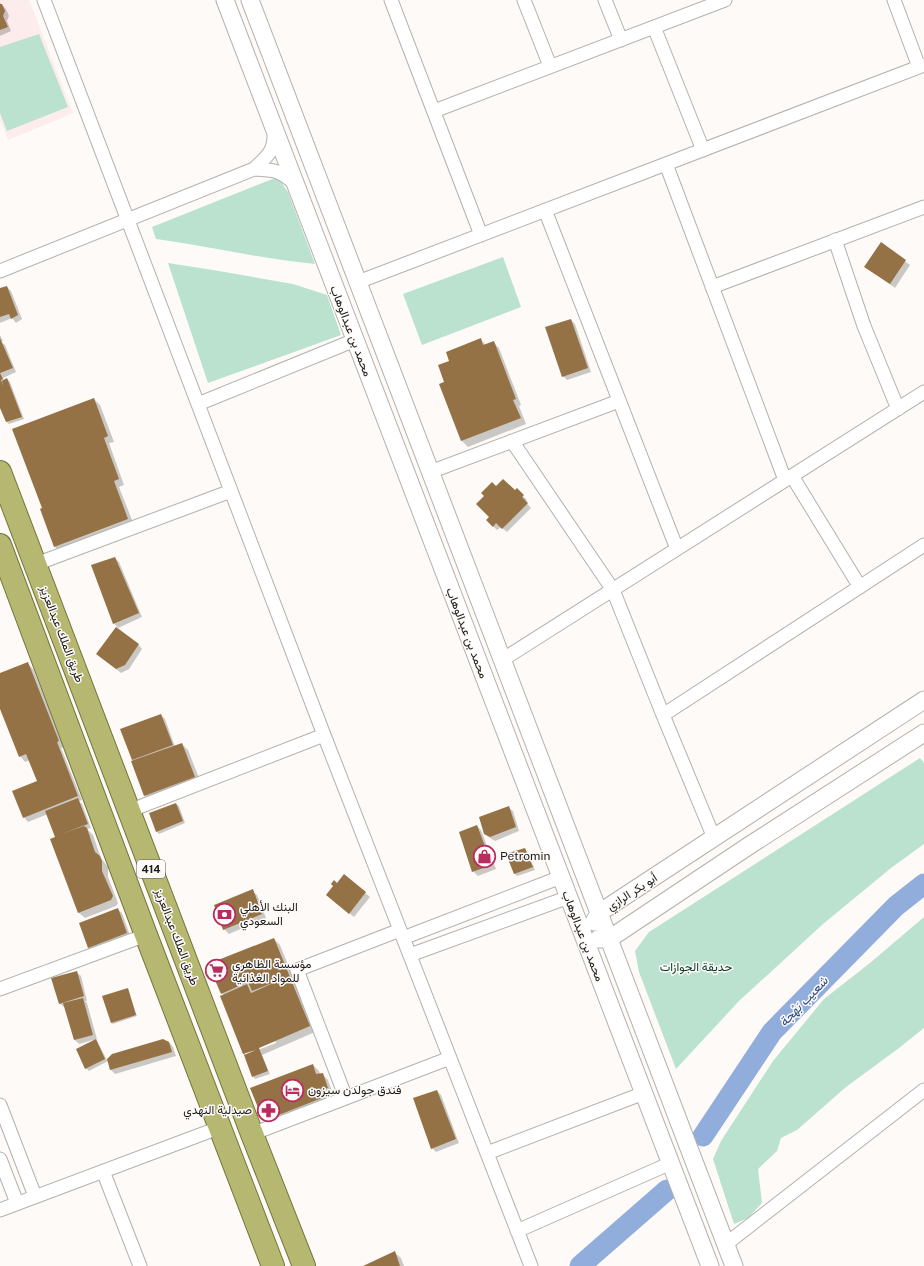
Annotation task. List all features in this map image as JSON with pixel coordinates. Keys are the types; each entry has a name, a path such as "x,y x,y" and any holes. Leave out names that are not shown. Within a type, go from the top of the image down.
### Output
{"highway":[{"name":"طريق الملك عبدالعزيز","path":"0,472 252,1134 304,1266"},
{"name":"414","path":"0,545 146,935 273,1266"}],"street":[{"path":"44,0 324,734 529,1264"},
{"name":"محمد بن عبدالوهاب","path":"225,0 710,1266"},
{"name":"محمد بن عبدالوهاب","path":"250,0 734,1266"},
{"path":"391,0 481,235"},
{"path":"524,0 550,66"},
{"path":"605,0 621,40"},
{"path":"434,111 725,0"},
{"path":"358,282 922,66 894,0"},
{"path":"654,27 703,150"},
{"path":"0,271 254,169 272,150 275,143 274,130"},
{"path":"666,164 712,287 789,478 860,587"},
{"path":"254,169 278,171 295,184"},
{"path":"712,287 924,207"},
{"path":"545,210 677,549"},
{"path":"836,240 864,326 898,409"},
{"path":"198,404 355,340"},
{"path":"502,660 924,392"},
{"path":"430,472 619,400"},
{"path":"512,441 613,590 714,838"},
{"path":"36,564 231,491"},
{"path":"663,715 924,545"},
{"name":"أبو بكر الرازي","path":"584,938 599,913 924,700"},
{"path":"129,811 324,734"},
{"path":"584,938 609,939 757,841 922,738"},
{"path":"346,1098 297,970 561,877"},
{"path":"410,955 569,897"},
{"path":"0,989 146,935"},
{"path":"252,1134 450,1058"},
{"path":"726,1244 924,1090"},
{"path":"487,1153 644,1094"},
{"path":"0,1105 35,1196"},
{"path":"0,1210 220,1127"},
{"path":"0,1159 17,1203"},
{"path":"517,1231 671,1163"},
{"path":"103,1171 140,1266"}],"shaded area":[{"path":"0,0 29,0 73,113 8,140 0,120"}],"green space":[{"path":"39,34 68,107 7,131 0,113 0,47"},
{"path":"275,178 280,181 288,192 315,264 275,259 156,239 152,227"},
{"path":"503,257 521,307 422,345 403,294"},
{"path":"168,263 293,284 327,295 341,335 208,383"},
{"name":"حديقة الجوازات","path":"920,758 924,763 924,844 891,868 823,924 739,1001 676,1069 639,972 635,951 649,932"},
{"path":"924,917 924,1028 846,1087 797,1130 781,1138 777,1151 758,1169 762,1203 748,1218 734,1224 713,1159 721,1141 773,1061 824,999 870,963"}],"building":[{"path":"0,4 2,4 5,11 3,16 8,27 0,30"},
{"path":"881,242 906,260 890,284 864,267"},
{"path":"7,286 18,315 11,319 9,314 0,317 0,288"},
{"path":"571,319 588,368 562,377 545,327"},
{"path":"0,338 13,368 0,373"},
{"path":"481,338 483,345 494,341 516,399 513,400 521,418 461,441 439,384 444,382 438,365 449,361 446,352"},
{"path":"0,373 3,379 1,380 3,386 2,381 7,378 22,417 6,422 0,408"},
{"path":"94,398 108,436 104,438 119,479 114,481 128,519 54,547 40,509 42,508 12,429"},
{"path":"503,479 515,490 517,488 524,495 522,497 528,503 502,529 496,523 493,527 486,520 489,517 476,504 484,496 481,493 492,482 496,486"},
{"path":"115,557 139,613 113,624 91,565"},
{"path":"116,627 139,644 125,665 116,669 96,654"},
{"path":"28,662 59,741 57,742 78,796 23,818 12,791 37,781 26,754 19,757 0,709 0,673"},
{"path":"161,714 173,745 132,760 120,729"},
{"path":"182,743 195,777 144,796 131,761"},
{"path":"78,798 88,824 61,834 84,826 87,828 95,852 100,856 102,861 102,871 113,896 111,900 78,913 50,839 55,837 45,811"},
{"path":"176,803 183,821 156,832 149,813"},
{"path":"509,806 516,827 490,837 484,834 479,817"},
{"path":"477,825 492,865 472,872 459,832"},
{"path":"525,848 533,867 514,874 506,854"},
{"path":"344,874 366,892 349,914 326,895 333,886 331,884 334,880 337,883"},
{"path":"253,889 262,914 223,930 214,905"},
{"path":"118,908 127,933 88,948 79,923"},
{"path":"274,938 310,1026 259,1048 268,1071 252,1077 244,1055 256,1050 243,1054 220,996 247,984 251,993 282,979 252,991 248,982 221,994 208,964"},
{"path":"77,971 84,996 59,1004 51,978"},
{"path":"128,988 136,1015 111,1023 102,996"},
{"path":"83,998 93,1035 74,1040 63,1003"},
{"path":"96,1039 105,1059 85,1069 76,1049"},
{"path":"163,1039 169,1042 172,1052 110,1070 107,1059 112,1054"},
{"path":"313,1064 316,1074 323,1073 328,1088 324,1089 327,1096 271,1118 261,1115 250,1088"},
{"path":"437,1090 456,1139 431,1149 413,1098"},
{"path":"395,1251 400,1266 363,1266"}],"waterway":[{"name":"شعيب بَهْجة","path":"703,1136 772,1032 896,906 924,884"},
{"name":"شعيب بَهْجة","path":"580,1266 667,1190"}],"place":[{"name":"Petromin","path":"485,856"},
{"name":"البنك الأهلي السعودي","path":"224,914"},
{"name":"مؤسسة الظاهري للمواد الغذائية","path":"217,971"},
{"name":"فندق جولدن سيزون","path":"293,1090"},
{"name":"صيدلية النهدي","path":"268,1110"}]}
